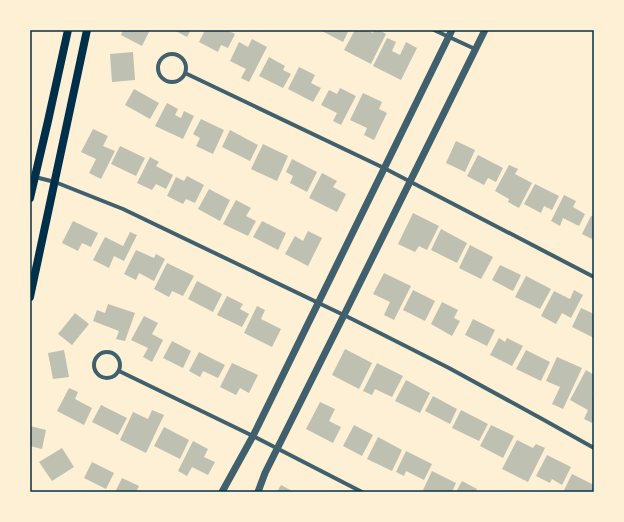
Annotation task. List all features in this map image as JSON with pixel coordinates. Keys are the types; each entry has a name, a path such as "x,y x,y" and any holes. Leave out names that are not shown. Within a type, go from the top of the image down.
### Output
{"main road":[{"path":"30,198 68,30"},
{"path":"30,297 87,30"}],"street":[{"path":"434,30 450,33 476,49"},
{"path":"258,492 265,474 476,49 484,30"},
{"path":"222,492 253,436 450,33"},
{"path":"171,54 180,56 186,64 185,73 179,80 167,81 160,75 158,66 162,58 166,55 171,54"},
{"path":"185,73 384,168 594,277"},
{"path":"35,177 55,182 123,209 344,315 449,368 594,448"},
{"path":"104,352 112,353 119,359 119,371 112,377 103,378 96,373 94,369 94,360 97,356 104,352"},
{"path":"119,371 278,448 362,492"}],"building":[{"path":"123,30 150,30 142,46 121,35"},
{"path":"174,30 191,30 187,37"},
{"path":"205,30 227,30 235,34 228,48 221,45 218,52 199,42"},
{"path":"320,30 349,30 343,42"},
{"path":"355,30 366,30 373,33 374,30 379,30 386,34 371,64 344,50"},
{"path":"387,38 396,42 392,51 400,55 406,42 417,48 401,80 373,66"},
{"path":"252,39 267,47 249,82 241,78 246,69 230,61 239,42 248,47"},
{"path":"133,52 135,80 112,82 110,54"},
{"path":"269,57 285,66 283,70 291,74 283,88 259,76"},
{"path":"299,67 315,75 311,83 321,88 313,102 288,89"},
{"path":"340,88 356,96 341,125 333,121 337,113 321,105 329,90 337,94"},
{"path":"134,89 159,103 150,119 125,105"},
{"path":"363,93 382,102 379,109 387,113 374,140 364,135 367,128 350,120"},
{"path":"167,103 178,109 175,115 181,118 184,111 194,116 183,139 155,126"},
{"path":"201,119 224,130 213,154 196,146 200,138 193,134"},
{"path":"93,129 108,136 103,146 115,151 101,179 89,173 96,159 81,152"},
{"path":"230,130 258,145 250,161 222,147"},
{"path":"456,141 475,150 465,172 446,163"},
{"path":"263,144 288,156 277,181 251,169"},
{"path":"120,146 145,158 136,176 111,164"},
{"path":"478,155 503,168 496,182 488,178 484,185 467,176"},
{"path":"150,157 159,162 156,166 173,175 166,189 156,184 152,190 137,183"},
{"path":"292,159 317,172 307,192 290,183 293,176 286,172"},
{"path":"509,165 518,169 515,174 532,183 519,208 508,202 509,199 495,191"},
{"path":"322,173 337,181 333,187 346,194 337,212 309,198"},
{"path":"187,176 204,185 195,203 186,199 183,204 167,196 176,177 184,181"},
{"path":"535,184 559,196 552,210 544,206 541,213 524,204"},
{"path":"209,189 230,200 220,221 198,209"},
{"path":"564,195 576,201 573,207 585,214 579,226 563,218 560,226 551,221"},
{"path":"236,200 251,208 246,216 256,221 248,236 223,224"},
{"path":"413,213 439,226 427,250 419,246 415,252 398,244"},
{"path":"591,216 594,217 594,240 582,234"},
{"path":"73,221 98,233 91,247 82,243 78,251 62,243"},
{"path":"262,221 286,233 278,250 253,237"},
{"path":"441,229 467,243 457,263 431,250"},
{"path":"308,231 322,238 308,266 285,254 295,236 303,241"},
{"path":"130,232 137,235 124,261 114,256 109,268 93,260 105,237 123,246"},
{"path":"470,245 493,257 481,279 459,268"},
{"path":"136,250 154,258 156,254 165,259 154,281 139,273 136,280 124,274"},
{"path":"167,263 194,276 183,296 172,291 169,297 154,289"},
{"path":"500,265 521,275 513,291 492,280"},
{"path":"384,273 411,286 394,320 384,315 390,302 373,294"},
{"path":"526,276 551,289 540,309 515,297"},
{"path":"197,281 222,294 213,312 188,299"},
{"path":"413,290 435,301 425,321 403,310"},
{"path":"574,290 583,295 571,318 562,313 556,324 541,316 554,291 570,299"},
{"path":"227,296 243,304 240,309 249,314 242,327 217,315"},
{"path":"442,302 458,310 454,318 460,321 452,336 431,324"},
{"path":"108,304 135,313 125,341 116,339 119,331 93,321 97,310 105,313"},
{"path":"257,306 265,310 261,319 281,329 272,347 244,333"},
{"path":"581,308 594,314 594,338 572,327"},
{"path":"75,313 89,324 72,345 58,334"},
{"path":"144,316 158,323 152,334 163,340 152,362 143,357 148,348 131,340"},
{"path":"473,319 495,330 487,346 465,335"},
{"path":"499,338 505,342 507,338 523,346 512,366 490,355"},
{"path":"172,341 191,351 183,368 163,358"},
{"path":"345,349 372,363 359,389 332,375"},
{"path":"64,350 69,377 53,379 48,353"},
{"path":"526,350 550,362 541,381 516,369"},
{"path":"199,352 225,365 218,378 203,371 200,377 189,371"},
{"path":"557,357 582,368 563,409 552,404 560,387 546,381"},
{"path":"232,363 258,375 249,393 240,388 236,395 220,387"},
{"path":"377,363 403,376 392,397 375,389 372,395 363,391"},
{"path":"586,370 594,375 594,391 592,393 594,394 594,420 592,423 584,419 588,410 570,400"},
{"path":"406,380 430,393 420,413 395,401"},
{"path":"69,388 78,392 75,399 92,408 84,425 57,411"},
{"path":"433,396 457,409 450,424 425,411"},
{"path":"320,402 335,409 329,421 341,427 333,443 306,429"},
{"path":"101,405 127,418 118,435 92,422"},
{"path":"152,410 164,415 146,453 120,440 133,412 148,419"},
{"path":"461,410 488,424 479,441 452,428"},
{"path":"354,425 373,435 362,456 343,446"},
{"path":"491,425 514,436 503,458 480,446"},
{"path":"30,426 46,430 42,449 30,446"},
{"path":"164,427 189,440 180,459 154,446"},
{"path":"378,437 402,450 392,471 367,459"},
{"path":"517,440 533,448 536,444 545,448 528,482 502,469"},
{"path":"193,441 208,449 204,457 215,462 208,475 192,467 187,476 178,471"},
{"path":"62,448 74,467 52,481 39,462"},
{"path":"406,451 432,464 424,480 406,471 404,476 396,472"},
{"path":"547,455 571,467 562,485 552,479 550,483 536,476"},
{"path":"92,462 114,473 106,489 84,478"},
{"path":"432,471 456,483 452,492 427,492 423,490"},
{"path":"572,474 594,485 594,492 563,492"},
{"path":"122,478 139,486 136,492 115,492"},
{"path":"462,481 477,489 475,492 456,492"},
{"path":"281,485 294,492 277,492"}]}
